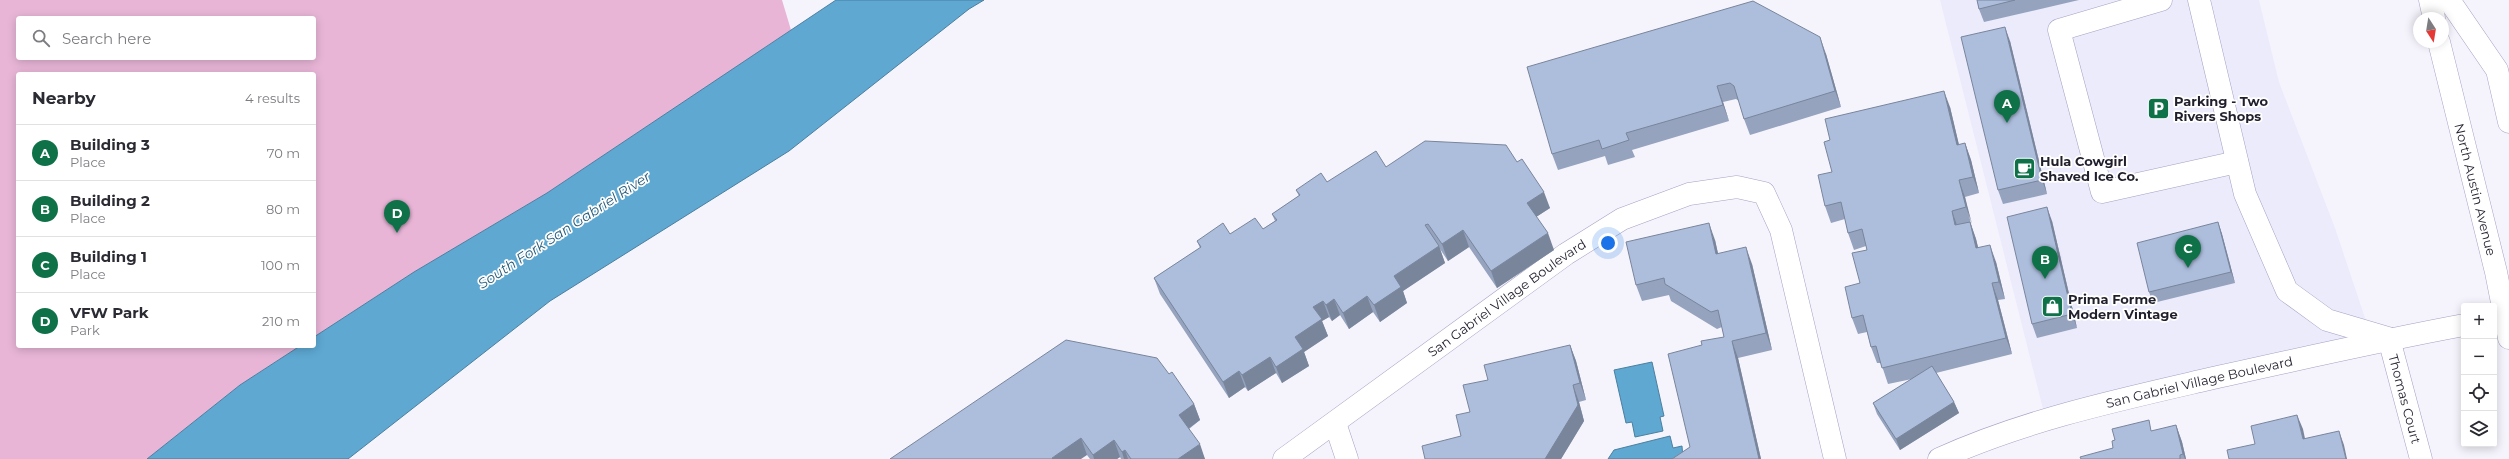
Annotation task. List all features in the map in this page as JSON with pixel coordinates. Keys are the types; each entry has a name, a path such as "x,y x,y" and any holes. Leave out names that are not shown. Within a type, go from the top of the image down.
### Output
{"main road":[{"path":"2161,0 2059,30 2102,192 2238,162"},
{"path":"2199,0 2245,194 2287,291 2327,320 2389,339"},
{"path":"2430,0 2433,12"},
{"path":"2449,0 2497,70 2509,122"},
{"name":"North Austin Avenue","path":"2440,48 2504,323"},
{"name":"San Gabriel Village Boulevard","path":"1284,459 1566,254 1622,219 1689,194 1737,187 1764,193 1781,230 1835,459"},
{"name":"San Gabriel Village Boulevard","path":"1940,459 1974,443 2092,406 2389,339 2461,326"},
{"name":"Thomas Court","path":"2389,339 2420,459"},
{"path":"1335,423 1347,459"}],"shaded area":[{"path":"0,0 782,0 791,30 547,193 414,272 316,336 316,72 16,72 16,348 297,348 240,385 147,459 0,459"},
{"path":"1940,0 2259,0 2279,82 2335,228 2376,351 2043,409"}],"water":[{"name":"South Fork San Gabriel River","path":"836,0 984,0 969,9 789,151 550,301 348,459 147,459 240,385 297,348 316,348 316,336 414,272 547,193"},
{"path":"1652,362 1664,416 1660,417 1663,431 1635,437 1632,422 1626,423 1614,370"},
{"path":"1670,436 1673,448 1682,446 1683,459 1608,459 1614,450"}],"building":[{"path":"1977,0 2015,0 1979,9"},
{"path":"1753,1 1820,37 1835,91 1744,119 1734,86 1730,83 1717,86 1723,105 1626,133 1629,140 1602,149 1599,140 1552,154 1527,67"},
{"path":"2005,27 2042,180 1998,190 1961,37"},
{"path":"1944,91 1957,145 1965,143 1973,177 1959,180 1966,207 1952,211 1955,225 1970,222 1976,248 1990,245 1999,282 1992,283 2006,338 1882,368 1876,346 1871,347 1863,315 1852,318 1845,287 1860,283 1852,253 1867,250 1862,229 1848,233 1841,202 1825,206 1818,175 1832,172 1824,142 1830,140 1825,119"},
{"path":"1425,141 1506,145 1517,162 1522,159 1544,192 1527,203 1548,233 1491,271 1463,230 1442,244 1428,224 1425,225 1439,246 1394,276 1401,287 1374,305 1367,296 1343,313 1334,299 1326,305 1323,301 1313,307 1322,319 1295,337 1303,349 1276,367 1270,357 1242,375 1239,371 1223,382 1154,278 1201,247 1197,241 1223,223 1230,234 1255,218 1263,229 1277,220 1272,214 1300,195 1296,190 1321,173 1327,182 1376,151 1386,167"},
{"path":"2047,207 2072,314 2032,324 2007,217"},
{"path":"2218,222 2231,272 2149,292 2137,243"},
{"path":"1709,223 1716,254 1746,247 1766,333 1732,341 1759,459 1672,459 1690,447 1668,354 1702,345 1701,341 1724,337 1718,310 1711,312 1665,284 1664,278 1636,285 1626,242"},
{"path":"1066,340 1157,358 1169,374 1172,372 1194,404 1179,415 1200,444 1178,459 1131,459 1125,450 1122,452 1114,440 1093,455 1081,438 1052,458 1053,459 890,459"},
{"path":"1570,345 1580,383 1573,385 1578,405 1545,459 1425,459 1422,446 1461,436 1456,415 1470,412 1463,385 1488,380 1484,365"},
{"path":"1932,366 1954,402 1896,439 1873,403"},
{"path":"2297,415 2303,439 2339,431 2346,459 2229,459 2227,450 2255,444 2251,426"},
{"path":"2149,420 2151,431 2176,425 2183,454 2180,455 2180,459 2081,459 2080,457 2113,448 2112,441 2115,440 2112,429"}],"place":[{"name":"Parking - Two Rivers Shops","path":"2159,108"},
{"name":"Building 3","path":"2007,123"},
{"name":"Hula Cowgirl Shaved Ice Co.","path":"2025,168"},
{"name":"VFW Park","path":"397,233"},
{"name":"Building 1","path":"2188,268"},
{"name":"Building 2","path":"2045,279"},
{"name":"Prima Forme Modern Vintage","path":"2052,306"}]}
